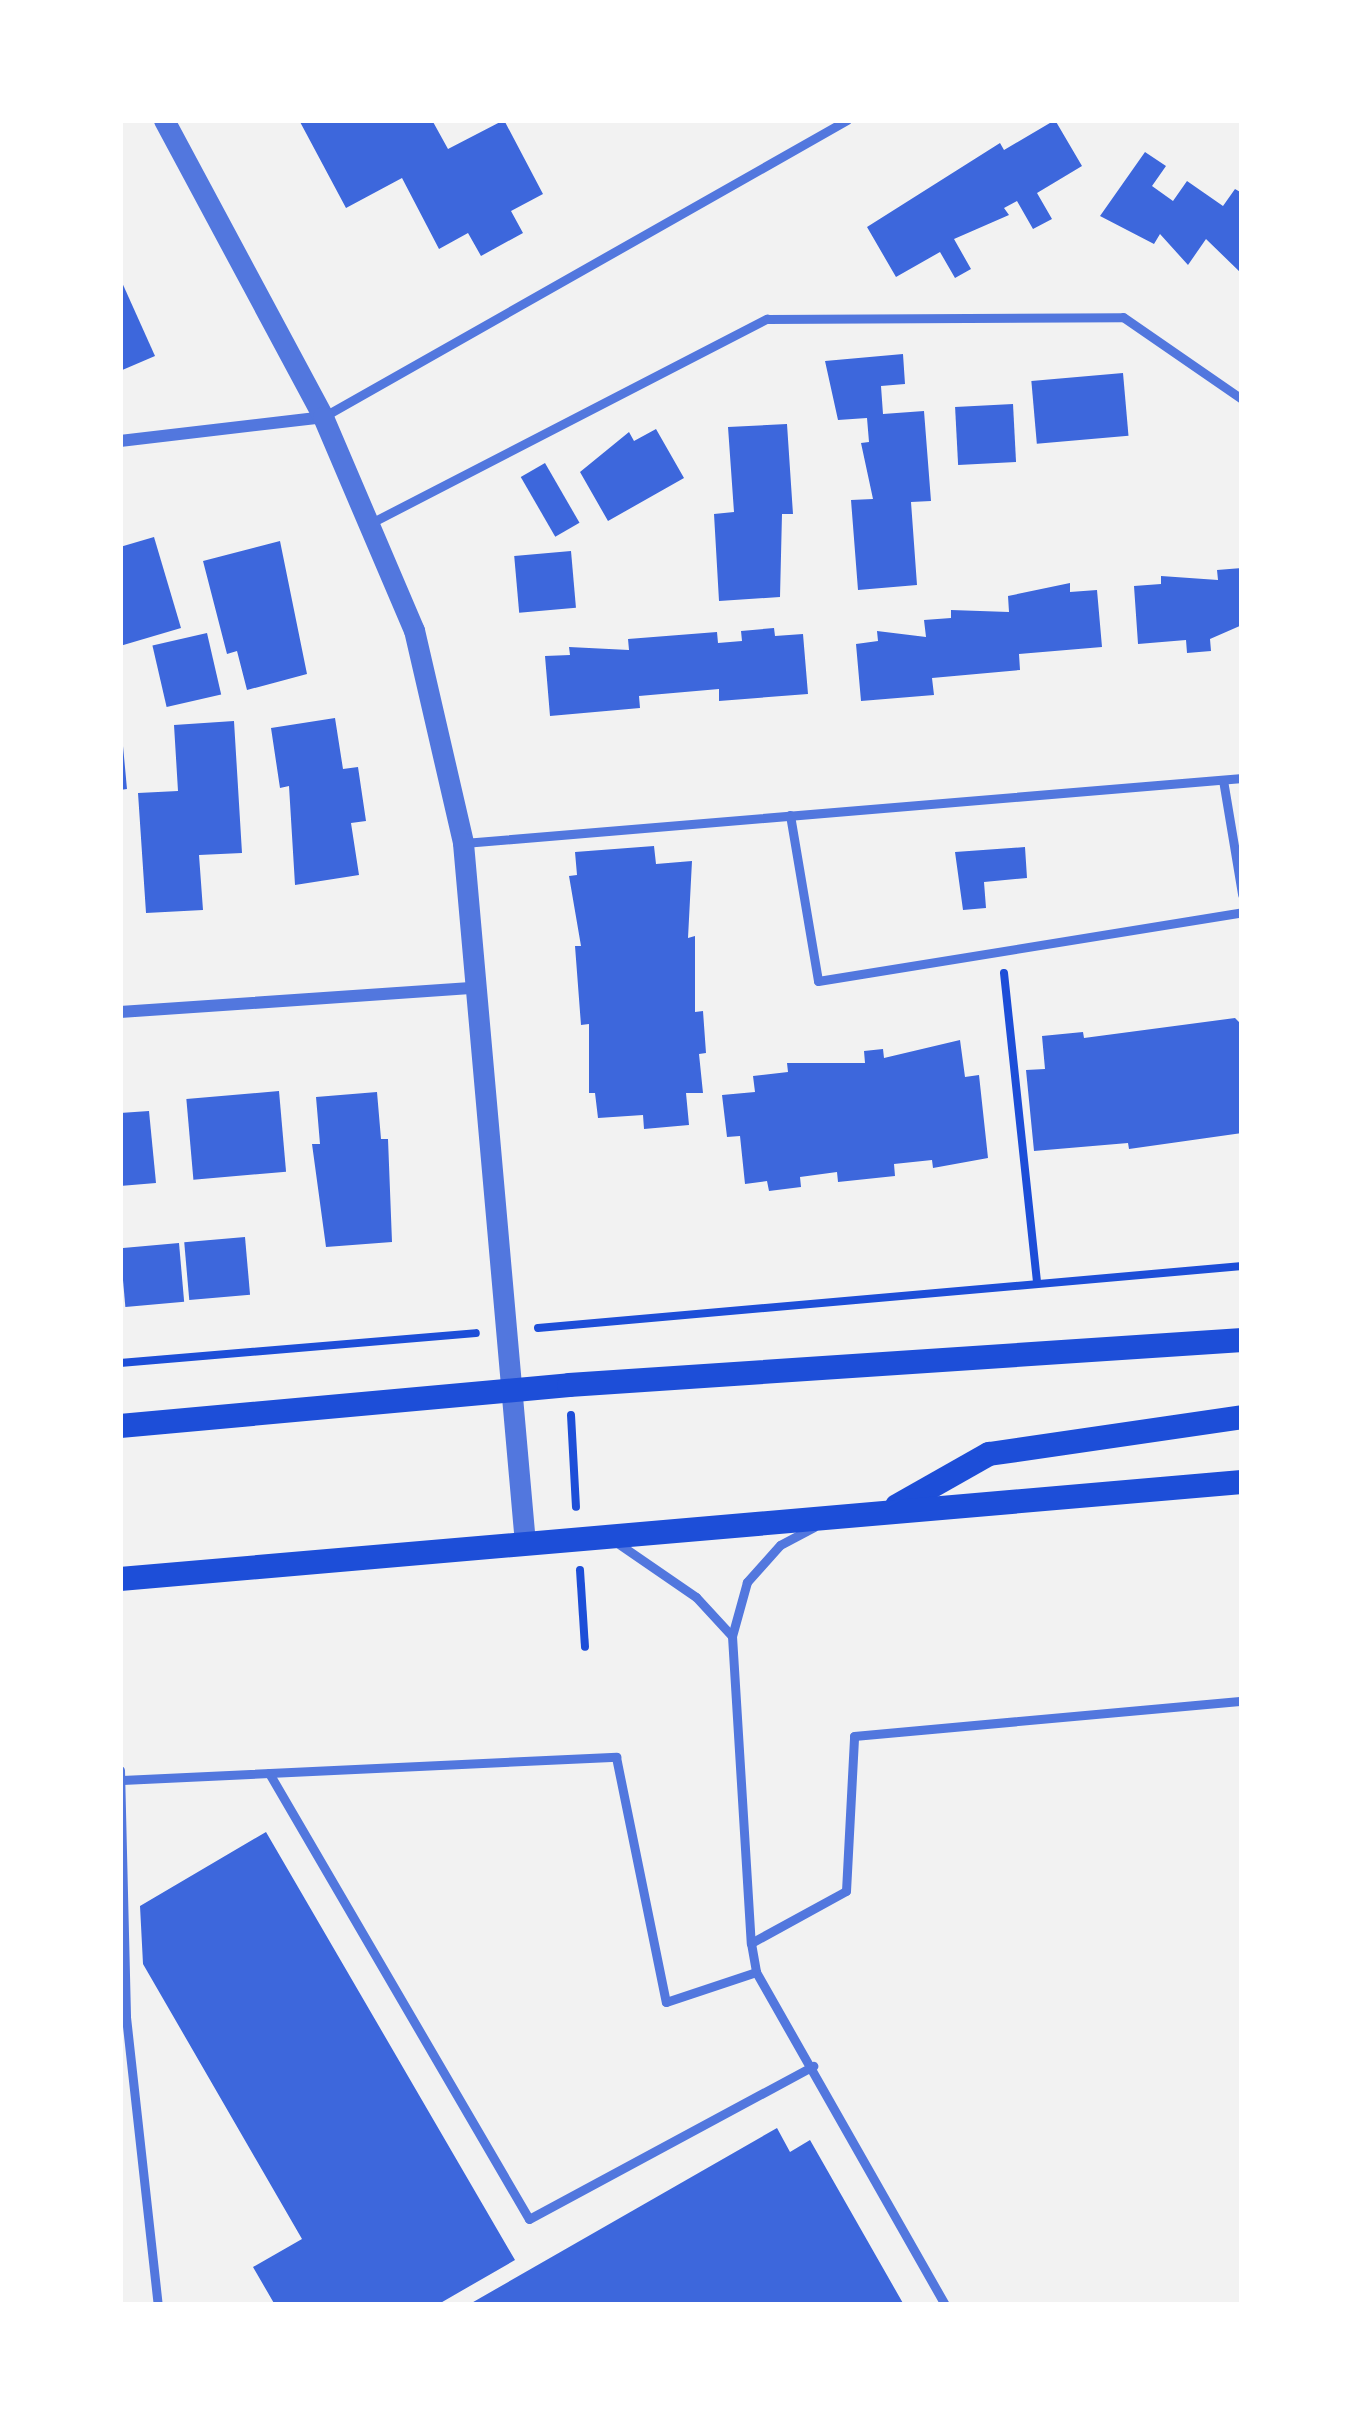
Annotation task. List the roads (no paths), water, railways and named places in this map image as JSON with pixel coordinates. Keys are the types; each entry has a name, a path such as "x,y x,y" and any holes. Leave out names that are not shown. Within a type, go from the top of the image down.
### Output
{"main road":[{"path":"120,1426 569,1385 1242,1340"},
{"path":"896,1508 988,1454 1242,1417"},
{"path":"120,1579 845,1512 1242,1482"}],"street":[{"path":"164,120 323,417 414,630 463,843 525,1543"},
{"path":"120,441 323,417"},
{"path":"120,1012 474,988"}],"lane":[{"path":"323,417 847,120"},
{"path":"369,524 767,319 1123,317 1242,399"},
{"path":"463,843 1242,778"},
{"path":"1223,780 1242,894"},
{"path":"790,815 818,982 1242,912"},
{"path":"845,1512 780,1545 747,1582 732,1636 751,1943 756,1972 945,2305"},
{"path":"608,1537 697,1597 732,1636"},
{"path":"751,1943 846,1891 854,1736 1242,1701"},
{"path":"158,2305 126,2017 121,1775 616,1757 666,2002 756,1972"},
{"path":"269,1773 529,2219 813,2066"}]}
